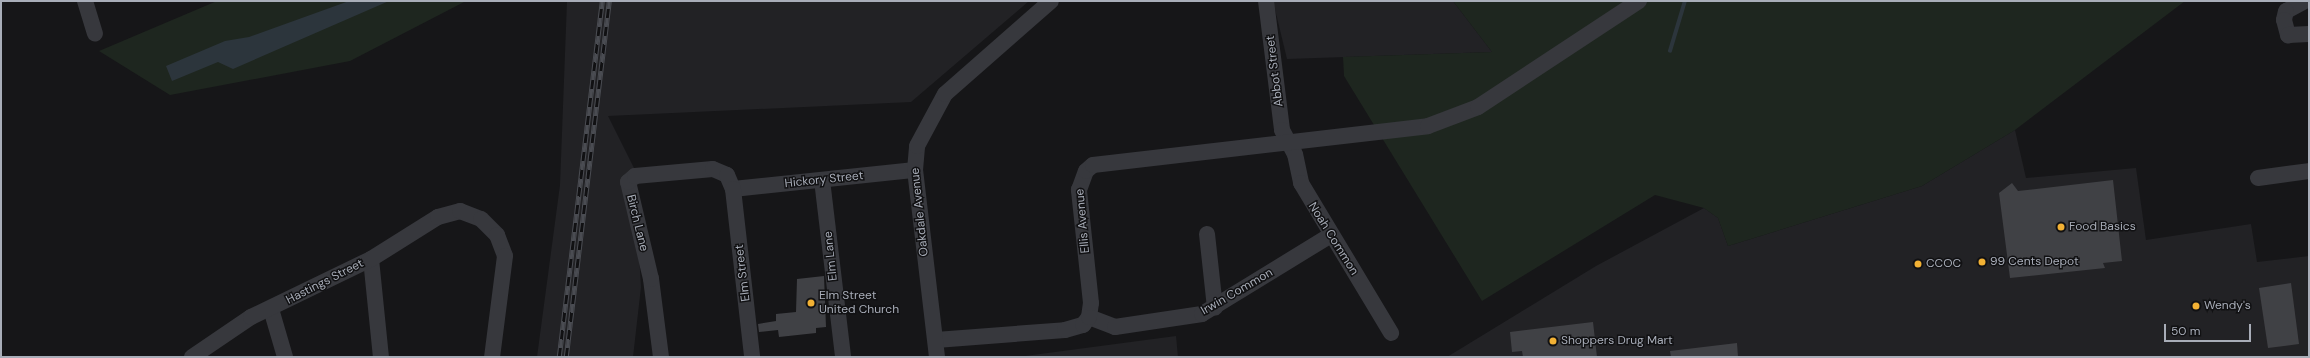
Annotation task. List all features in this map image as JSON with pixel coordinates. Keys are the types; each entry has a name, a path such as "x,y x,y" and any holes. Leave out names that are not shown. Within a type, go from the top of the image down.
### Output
{"street":[{"path":"85,1 95,34"},
{"name":"Oakdale Avenue","path":"938,357 915,170 922,136 945,94 1051,1"},
{"name":"Abbot Street","path":"1266,1 1282,130 1286,140"},
{"name":"Ellis Avenue","path":"1089,317 1079,190 1086,171 1110,162 1286,140 1428,126 1478,107 1639,1"},
{"path":"2305,1 2286,11 2284,20 2288,35 2309,34"},
{"name":"Noah Common","path":"1286,140 1295,154 1307,197 1391,333"},
{"name":"Birch Lane","path":"660,357 651,279 628,182 635,176 713,169 727,175 733,189"},
{"name":"Hickory Street","path":"733,189 915,170"},
{"path":"2258,178 2309,171"},
{"name":"Elm Lane","path":"822,180 843,357"},
{"name":"Elm Street","path":"733,189 752,357"},
{"name":"Hastings Street","path":"192,357 251,317 371,259 438,216 460,210 481,219 497,236 505,256 492,357"},
{"path":"1207,234 1215,308"},
{"name":"Irwin Common","path":"1089,317 1115,327 1202,314 1215,308 1331,235"},
{"path":"371,259 381,357"},
{"path":"270,309 285,357"},
{"path":"936,340 1066,330 1083,325 1089,317"}],"shaded area":[{"path":"217,1 466,1 350,61 170,95 99,51"},
{"path":"349,1 389,1 233,69 218,62 172,81 166,66 225,41 249,37"},
{"path":"567,1 1029,1 911,102 608,116 634,168 641,287 633,357 537,357 560,185"},
{"path":"1273,1 1453,1 1492,52 1287,59"},
{"path":"1453,1 2185,1 2015,130 1922,186 1728,246 1718,218 1704,208 1655,195 1482,301 1344,76 1343,57 1492,52"},
{"path":"2015,130 2026,178 2136,168 2146,240 2251,224 2257,262 2309,256 2309,357 1447,357 1596,266 1704,208 1718,218 1728,246 1922,186"},
{"path":"1176,336 1178,357 1025,356"}],"building":[{"name":"Food Basics","path":"2113,180 2122,261 2103,263 2105,268 2010,278 1999,193 2012,183 2018,191"},
{"name":"Elm Street United Church","path":"824,276 826,327 816,328 816,333 779,337 778,330 759,332 758,324 776,321 776,314 796,312 797,279"},
{"path":"2291,283 2299,344 2268,348 2259,288"},
{"name":"Shoppers Drug Mart","path":"1593,322 1597,357 1523,357 1522,351 1512,352 1510,332"},
{"path":"1737,343 1738,357 1671,357 1670,351"}],"waterway":[{"path":"1670,51 1685,1"}],"railway":[{"path":"559,357 602,1"},
{"path":"566,357 609,1"}],"place":[{"name":"Food Basics","path":"2061,227"},
{"name":"99 Cents Depot","path":"1982,262"},
{"name":"CCOC","path":"1918,264"},
{"name":"Elm Street United Church","path":"811,303"},
{"name":"Wendy's","path":"2196,306"},
{"name":"Shoppers Drug Mart","path":"1553,341"}]}
